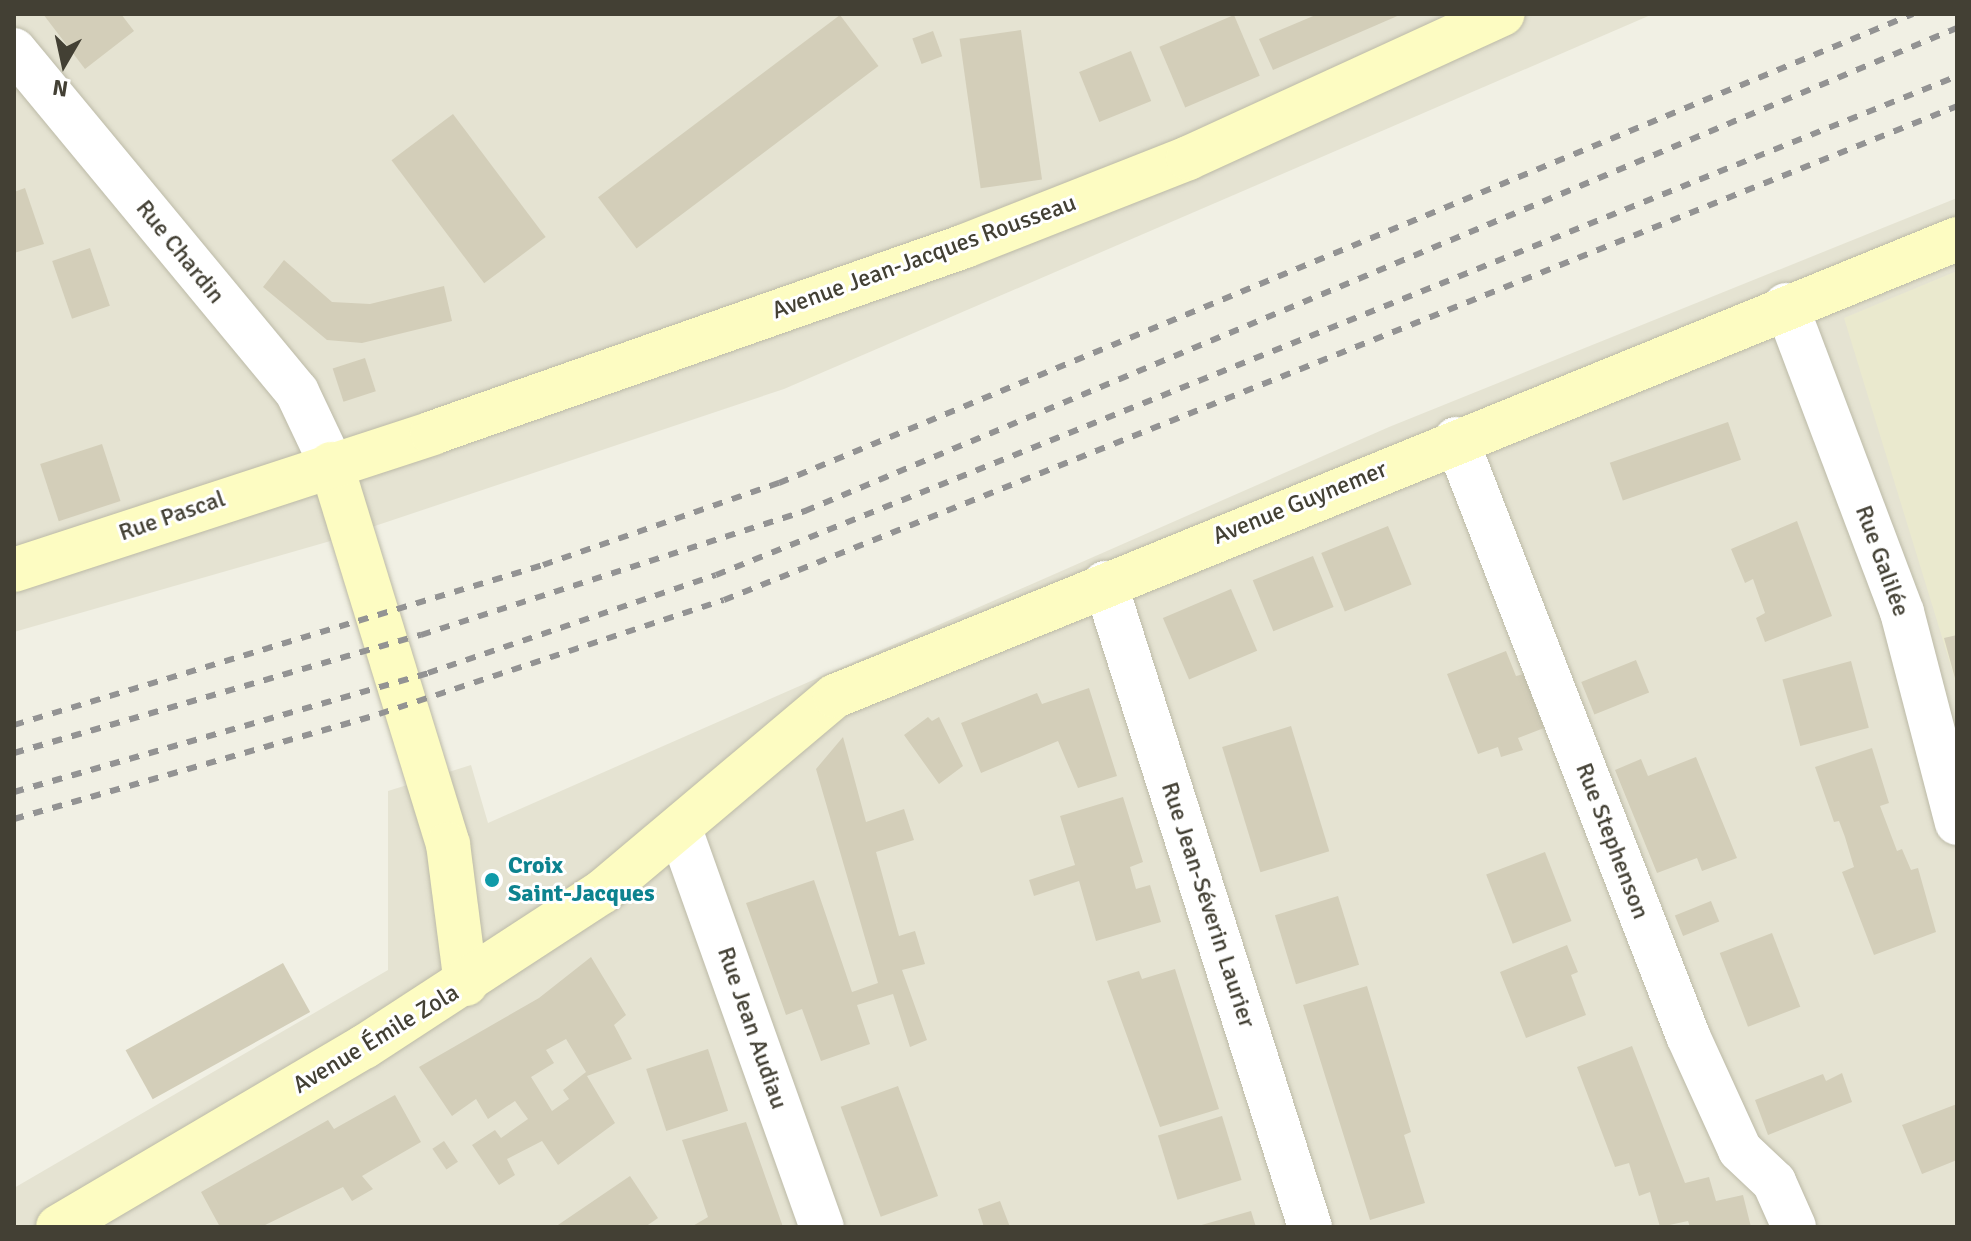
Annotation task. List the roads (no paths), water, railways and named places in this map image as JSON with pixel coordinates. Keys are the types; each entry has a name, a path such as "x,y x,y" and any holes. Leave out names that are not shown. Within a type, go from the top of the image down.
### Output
{"main road":[{"name":"Avenue Jean-Jacques Rousseau","path":"331,464 965,246 1188,158 1503,14"},
{"name":"Avenue Guynemer","path":"680,829 835,696 1456,439 1957,239"},
{"name":"Rue Pascal","path":"14,570 331,464"},
{"path":"331,464 435,792 458,893 466,984"},
{"name":"Avenue Émile Zola","path":"58,1227 466,984 602,892 680,829"}],"street":[{"name":"Rue Chardin","path":"14,50 297,392 331,464"},
{"name":"Rue Galilée","path":"1786,305 1902,612 1957,823"},
{"name":"Rue Stephenson","path":"1456,439 1688,1036 1740,1150 1774,1182 1794,1227"},
{"name":"Rue Jean-Séverin Laurier","path":"1105,583 1310,1227"},
{"name":"Rue Jean Audiau","path":"680,829 822,1227"}],"railway":[{"path":"14,725 543,565 779,483 1913,14"},
{"path":"14,753 421,635 805,511 1957,28"},
{"path":"14,792 428,673 716,575 1957,76"},
{"path":"14,819 379,714 724,600 1957,106"}],"place":[{"name":"Croix Saint-Jacques","path":"492,880"}]}
